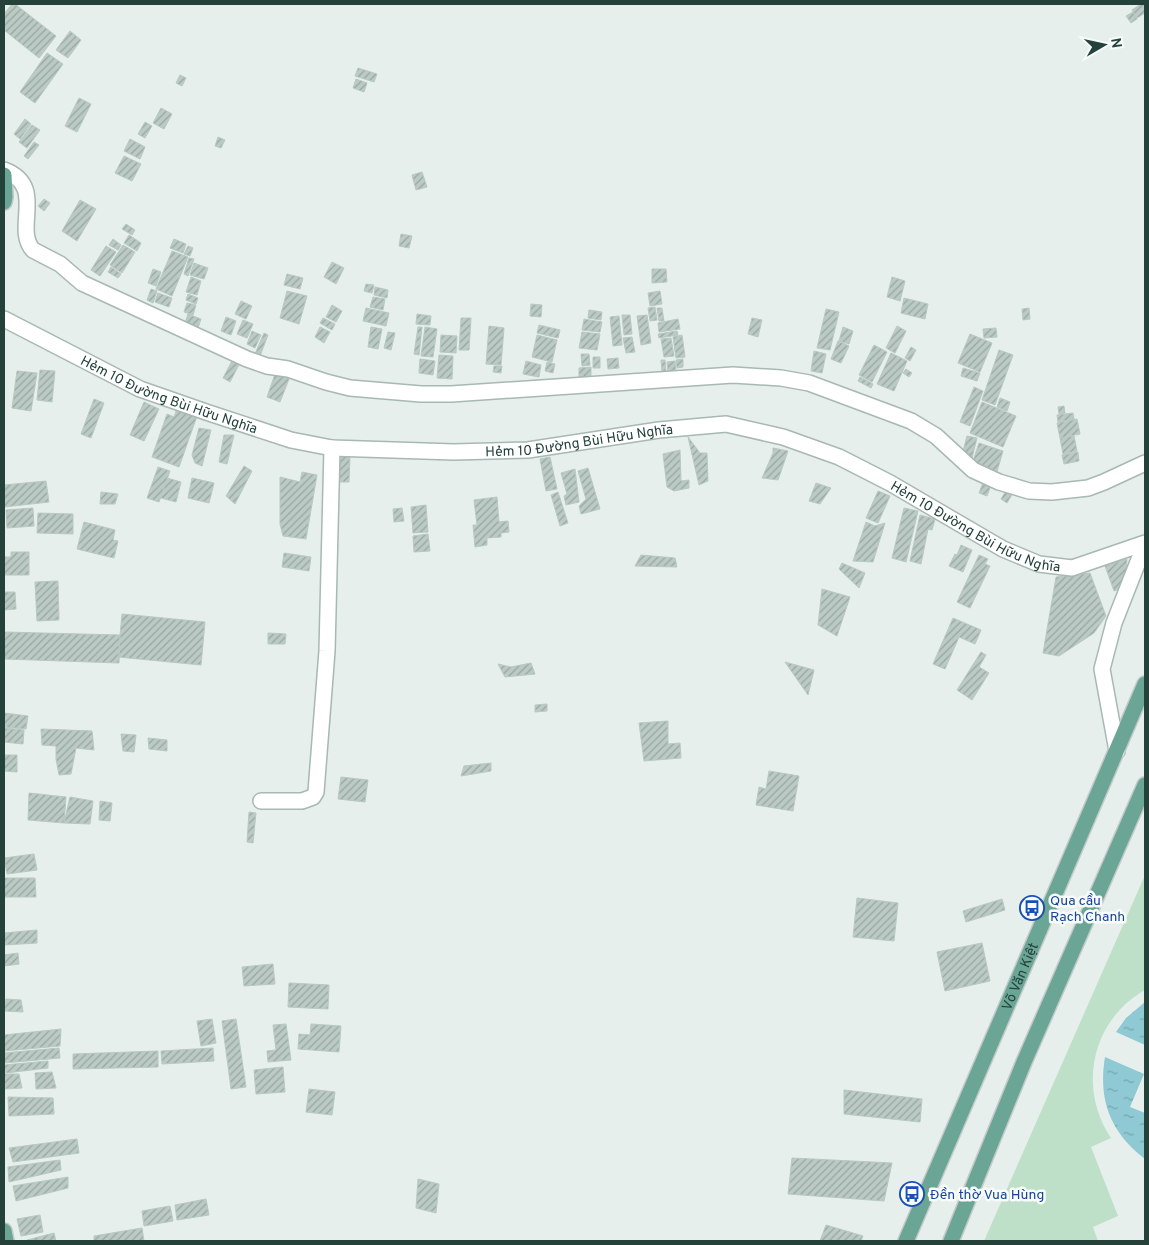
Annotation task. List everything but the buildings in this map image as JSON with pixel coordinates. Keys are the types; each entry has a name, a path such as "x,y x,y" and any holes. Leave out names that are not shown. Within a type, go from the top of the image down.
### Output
{"main road":[{"path":"4,175 6,197 4,202"},
{"name":"Võ Văn Kiệt","path":"906,1241 1145,684"},
{"path":"951,1241 1024,1062 1145,785"},
{"path":"4,1231 6,1241"}],"street":[{"path":"4,170 17,177 24,190 28,209 26,233 27,242 30,247 60,264 82,283 252,361 267,366 288,369 326,382 350,388 378,391 444,394 733,375 781,378 809,384 911,421 936,436 973,470 999,482 1029,491 1052,492 1088,488 1145,463"},
{"name":"Hẻm 10 Đường Bùi Hữu Nghĩa","path":"4,319 140,389 209,414 292,440 332,448 454,452 528,450 659,430 726,424 783,438 839,457 1003,549 1038,564 1072,568 1145,544"},
{"path":"261,801 302,801 313,797 316,792 327,651 332,448"},
{"path":"1117,751 1102,669 1114,623 1145,544"}],"green space":[{"path":"1145,875 1145,990 1127,1003 1113,1019 1102,1037 1095,1056 1093,1077 1095,1098 1101,1118 1111,1138 1091,1147 1118,1216 1093,1227 1098,1241 984,1241"}],"water":[{"path":"1145,1002 1145,1045 1116,1032 1126,1018"},
{"path":"1105,1057 1144,1074 1130,1107 1145,1113 1145,1159 1123,1138 1109,1114 1103,1087"}],"place":[{"name":"Qua cầu Rạch Chanh","path":"1032,908"},
{"name":"Đền thờ Vua Hùng","path":"912,1194"}]}
